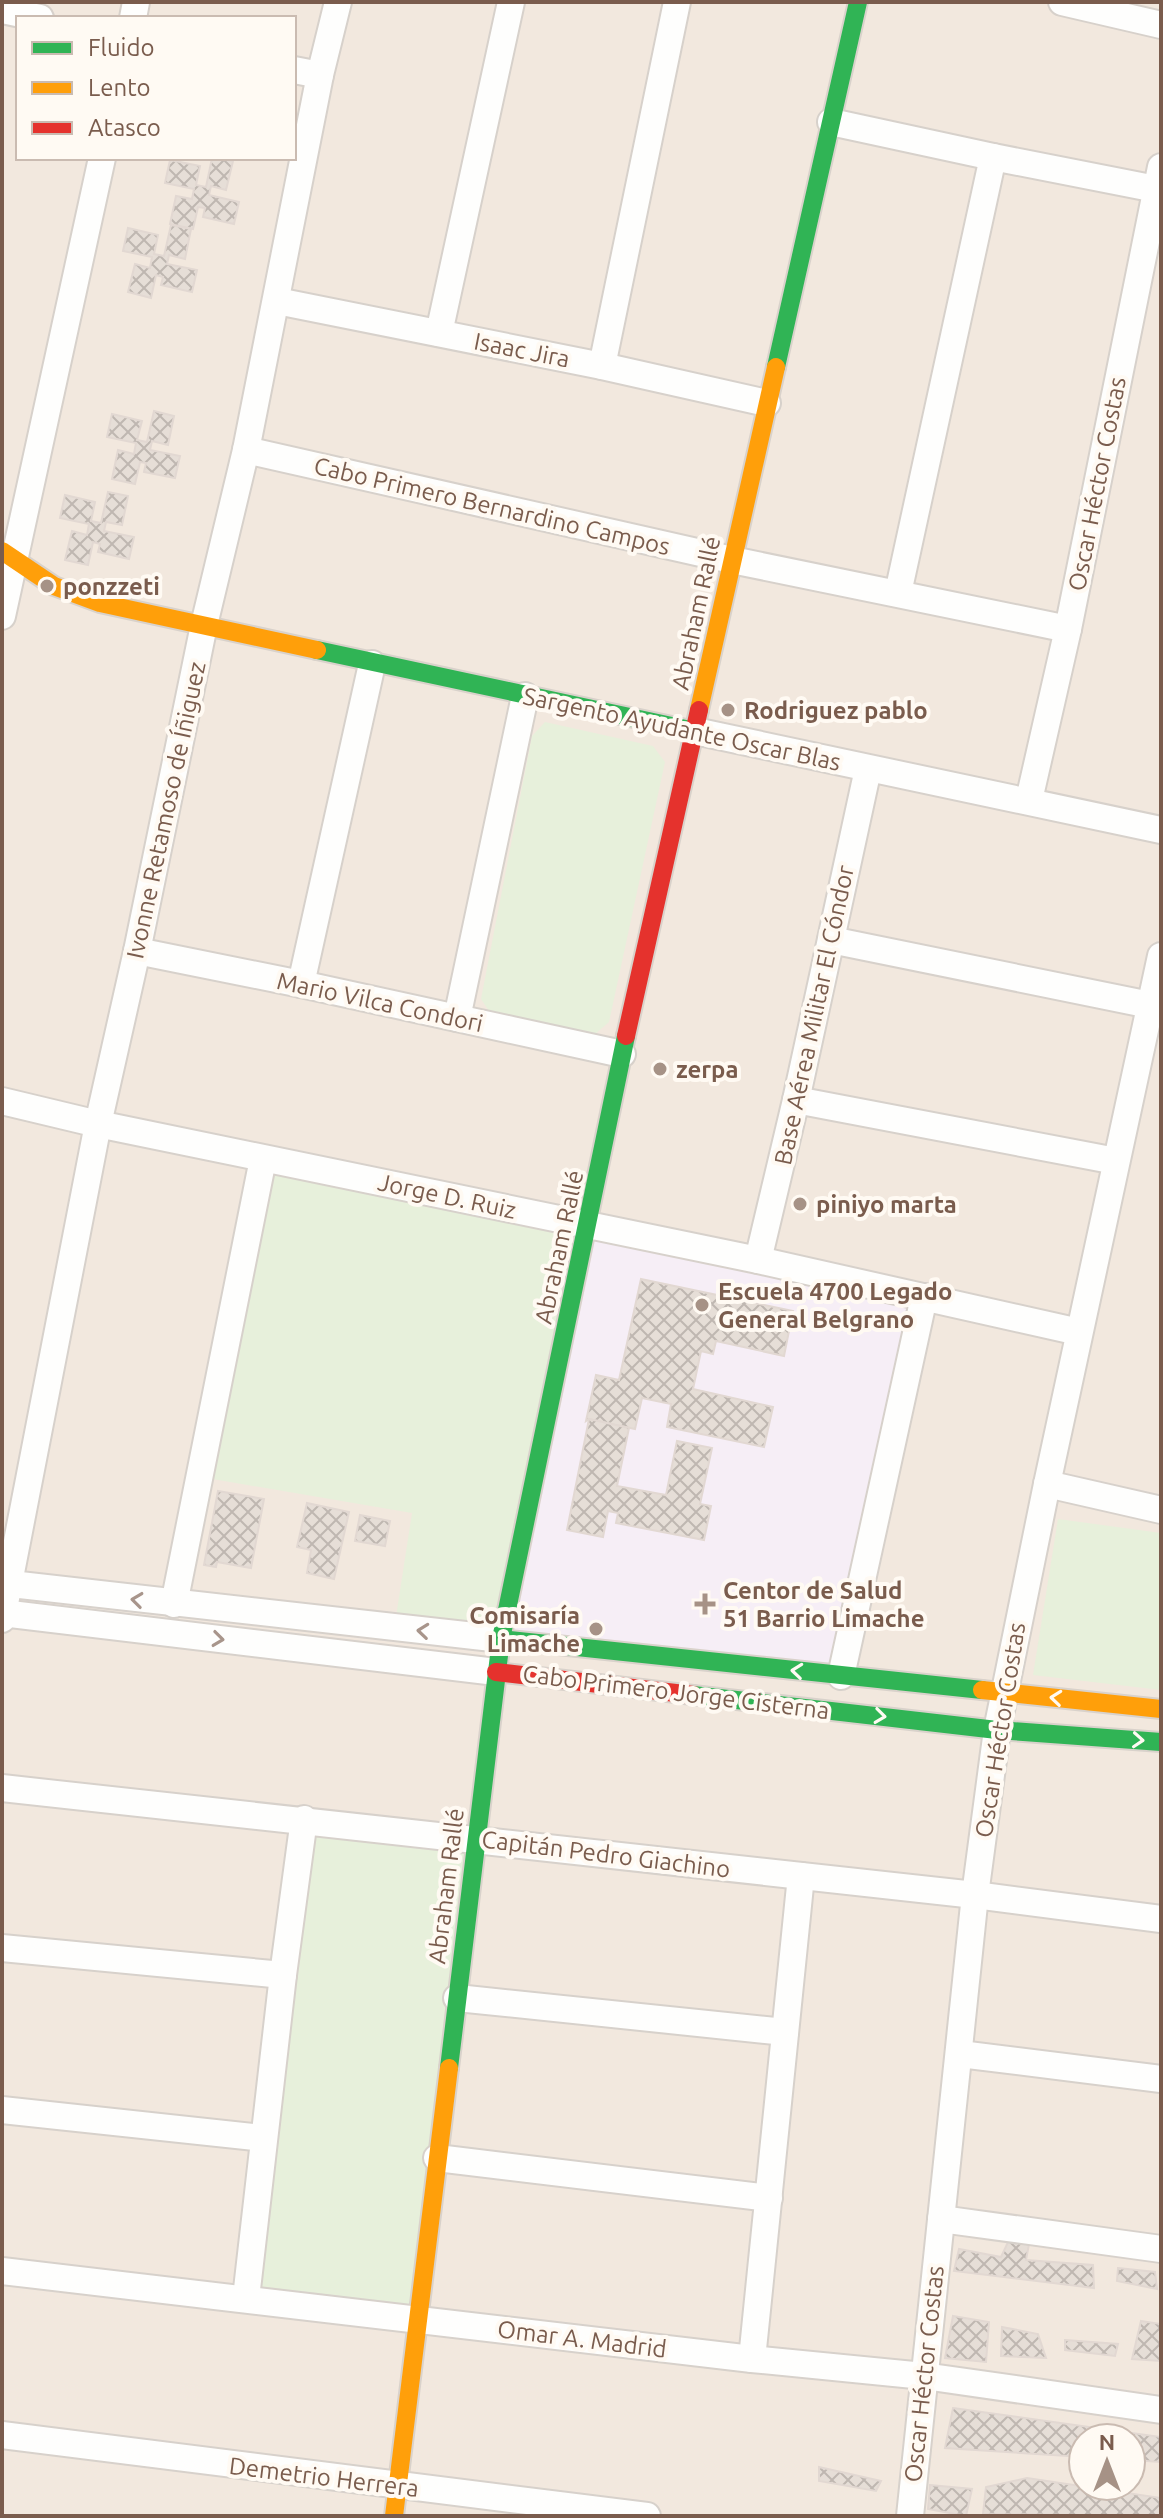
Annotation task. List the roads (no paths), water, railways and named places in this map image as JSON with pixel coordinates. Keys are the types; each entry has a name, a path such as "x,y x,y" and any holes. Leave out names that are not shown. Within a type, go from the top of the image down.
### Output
{"street":[{"name":"Ivonne Retamoso de Íñiguez","path":"2,1615 98,1124 204,625 246,450 320,75 338,2"},
{"path":"439,333 511,2"},
{"path":"602,366 677,2"},
{"name":"Abraham Rallé","path":"394,2516 501,1639 622,1054 858,2"},
{"path":"1062,2 1161,25"},
{"path":"2,10 30,16"},
{"path":"296,70 320,75"},
{"path":"831,122 993,157 1159,178"},
{"path":"898,593 993,157"},
{"path":"2,616 8,556 102,160"},
{"name":"Oscar Héctor Costas","path":"1029,800 1068,629 1159,178"},
{"name":"Isaac Jira","path":"277,301 602,366 767,403"},
{"name":"Cabo Primero Bernardino Campos","path":"246,450 732,560 1068,629"},
{"name":"Sargento Ayudante Oscar Blas","path":"8,556 54,586 100,603 372,664 1161,830"},
{"path":"301,984 372,664"},
{"path":"457,1018 525,696"},
{"name":"Base Aérea Militar El Cóndor","path":"758,1260 868,769"},
{"path":"831,940 1150,1005"},
{"name":"Mario Vilca Condori","path":"137,951 622,1054"},
{"name":"Oscar Héctor Costas","path":"910,2516 975,1895 997,1730 1161,956"},
{"path":"796,1100 1116,1161"},
{"name":"Jorge D. Ruiz","path":"2,1101 263,1159 758,1260 1079,1332"},
{"path":"174,1604 263,1159"},
{"path":"841,1676 924,1297"},
{"path":"1047,1484 1161,1510"},
{"name":"Cabo Primero Jorge Cisterna","path":"6,1584 1161,1709"},
{"name":"Cabo Primero Jorge Cisterna","path":"2,1615 997,1730 1161,1742"},
{"name":"Capitán Pedro Giachino","path":"2,1788 475,1838 1161,1919"},
{"path":"246,2298 304,1819"},
{"path":"752,2359 801,1876"},
{"path":"2,1948 283,1975"},
{"path":"457,1998 785,2032"},
{"path":"960,2054 1161,2079"},
{"path":"2,2110 263,2138"},
{"path":"437,2158 769,2198"},
{"path":"941,2219 1161,2249"},
{"name":"Omar A. Madrid","path":"2,2271 752,2359 924,2376 1161,2410"},
{"name":"Demetrio Herrera","path":"2,2435 647,2516"}],"place":[{"name":"ponzzeti","path":"47,586"},
{"name":"Rodriguez pablo","path":"728,710"},
{"name":"zerpa","path":"660,1069"},
{"name":"piniyo marta","path":"800,1204"},
{"name":"Escuela 4700 Legado General Belgrano","path":"702,1305"},
{"name":"Centor de Salud 51 Barrio Limache","path":"705,1604"},
{"name":"Comisaría Limache","path":"596,1629"}]}
